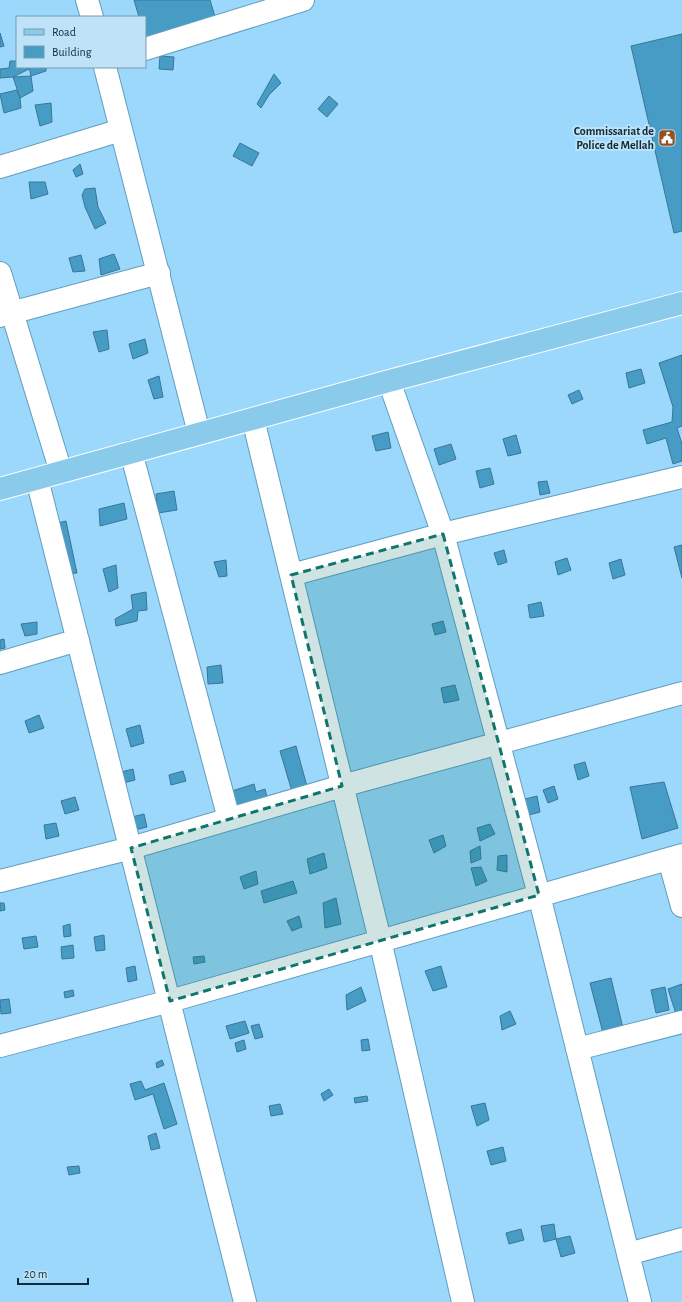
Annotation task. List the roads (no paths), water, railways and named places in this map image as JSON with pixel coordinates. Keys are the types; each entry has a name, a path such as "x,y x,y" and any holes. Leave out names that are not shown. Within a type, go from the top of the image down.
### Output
{"main road":[{"path":"0,489 389,381 682,303"}],"street":[{"path":"87,0 92,16"},
{"path":"146,49 277,4 303,0"},
{"path":"104,68 159,273 199,433"},
{"path":"0,167 121,130"},
{"path":"0,272 6,314 61,472"},
{"path":"6,314 159,273"},
{"path":"389,381 443,534 538,895 640,1302"},
{"path":"253,419 380,940 463,1302"},
{"path":"131,452 229,819"},
{"path":"291,575 443,534 682,477"},
{"path":"37,479 245,1302"},
{"path":"0,662 78,640"},
{"path":"0,881 131,848 342,786 682,693"},
{"path":"0,1046 170,1001 538,895 676,857 682,906"},
{"path":"577,1049 682,1022"},
{"path":"628,1254 682,1239"}],"place":[{"name":"Commissariat de Police de Mellah","path":"667,138"}]}
